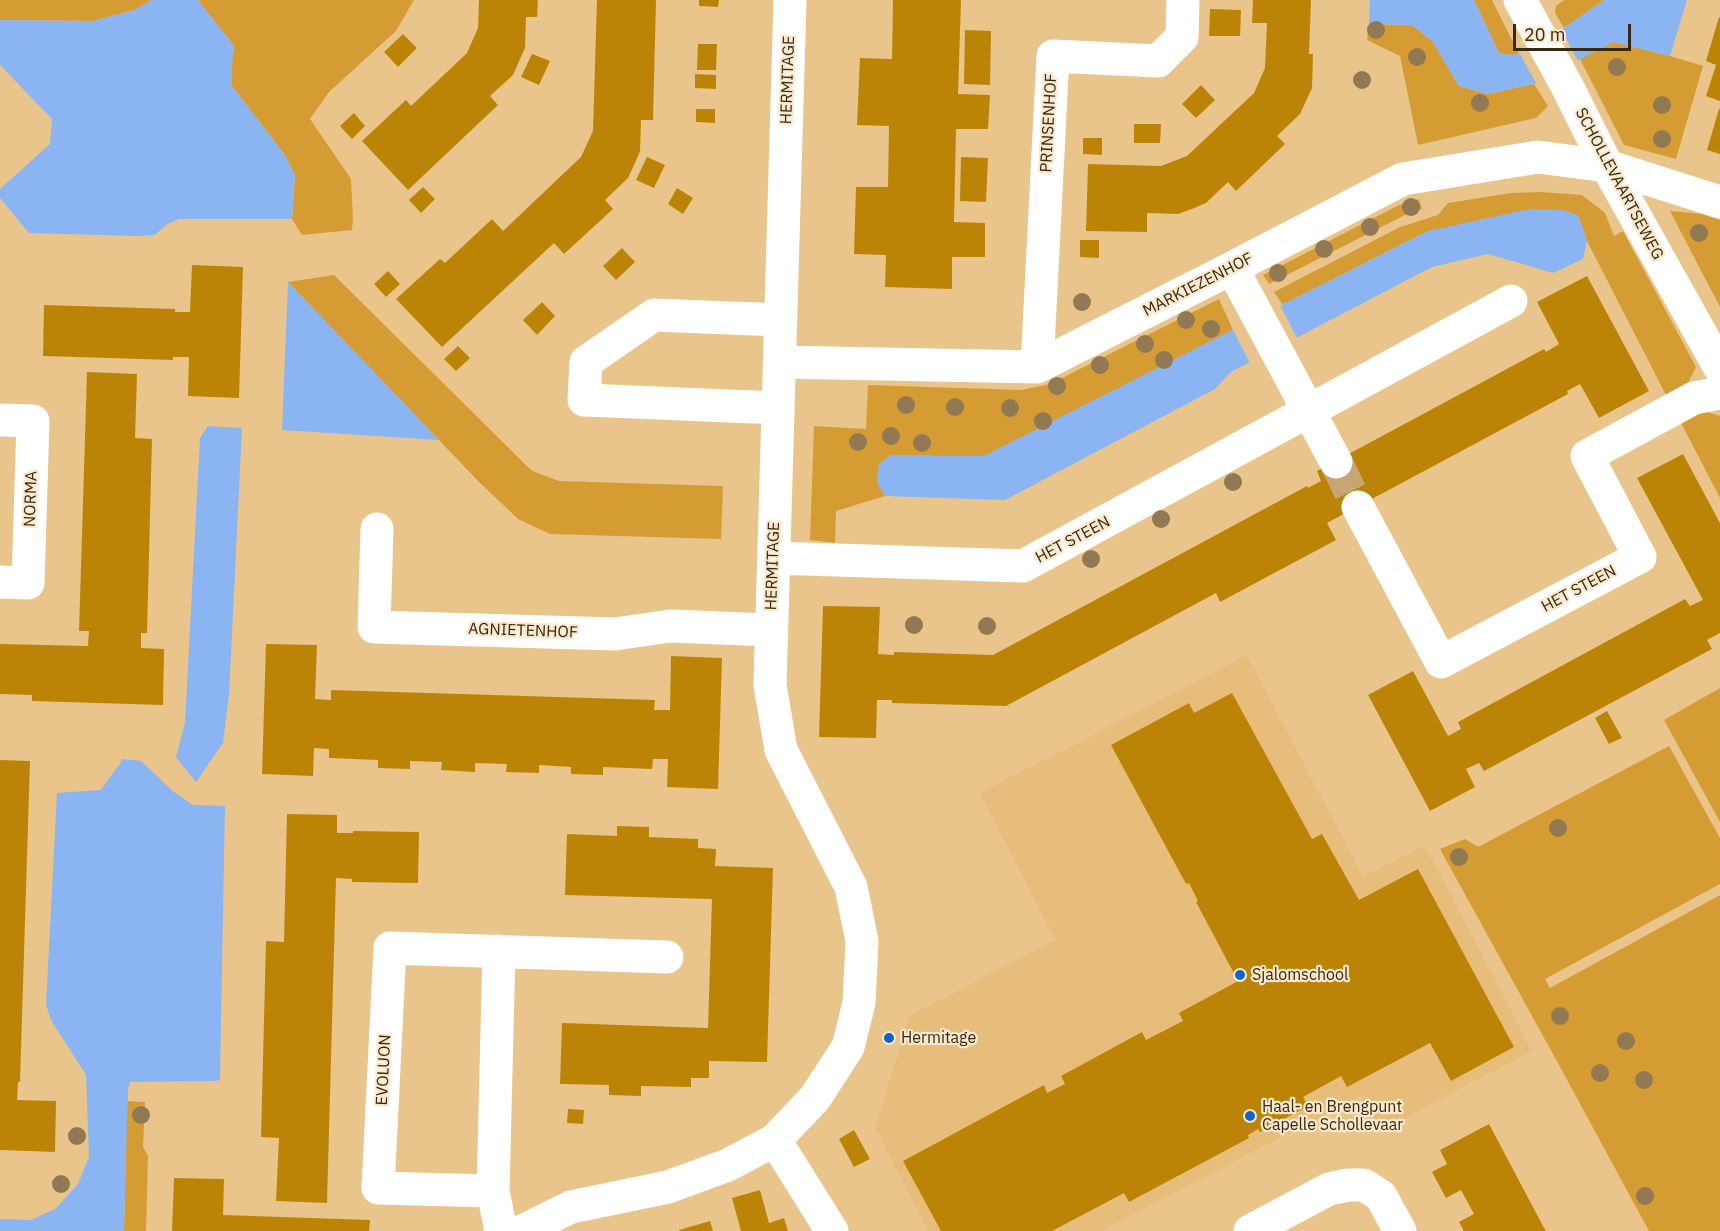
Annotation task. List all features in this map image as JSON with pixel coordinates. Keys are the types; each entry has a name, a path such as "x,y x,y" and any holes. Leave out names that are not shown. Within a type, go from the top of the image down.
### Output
{"street":[{"name":"HERMITAGE","path":"522,1231 571,1207 678,1184 728,1165 775,1140 815,1098 848,1047 859,1003 862,941 851,887 781,750 770,685 790,0"},
{"name":"PRINSENHOF","path":"1037,367 1053,56 1158,61 1182,37 1183,0"},
{"name":"SCHOLLEVAARTSEWEG","path":"1520,0 1607,166 1720,368"},
{"name":"MARKIEZENHOF","path":"780,362 1037,367 1402,179 1538,157 1607,166 1720,202"},
{"path":"1232,268 1336,462"},
{"name":"HET STEEN","path":"774,558 1023,566 1511,301"},
{"path":"778,408 584,400 586,362 654,315 780,320"},
{"name":"HET STEEN","path":"1358,507 1441,662 1640,557 1587,456 1694,398 1720,393"},
{"name":"NORMA","path":"0,420 33,421 28,583 0,582"},
{"name":"AGNIETENHOF","path":"377,529 374,627 615,634 670,626 770,630"},
{"name":"EVOLUON","path":"493,1191 378,1188 390,948 667,957"},
{"path":"499,951 493,1191 501,1231"},
{"path":"775,1140 832,1231"},
{"path":"1250,1231 1329,1189 1348,1185 1364,1185 1381,1196 1400,1231"}],"shaded area":[{"path":"0,0 152,0 134,10 93,21 0,20"},
{"path":"198,0 414,0 396,31 329,92 310,119 351,179 352,230 302,235 292,219 295,175 284,154 232,86 234,46"},
{"path":"1474,0 1492,0 1519,54 1499,53"},
{"path":"1564,0 1604,0 1564,28 1555,13 1556,6"},
{"path":"1369,24 1412,25 1433,42 1459,86 1487,94 1534,84 1548,106 1536,118 1418,145 1400,56 1367,40"},
{"path":"1613,42 1703,66 1676,159 1624,145 1580,59"},
{"path":"1541,192 1582,195 1605,213 1614,236 1623,231 1696,367 1686,387 1668,399 1587,241 1578,215 1428,231 1288,302 1282,304 1274,292 1400,227 1438,215 1448,203 1511,193"},
{"path":"1419,199 1422,209 1405,215 1269,284 1263,275 1397,206"},
{"path":"1670,211 1702,214 1720,220 1720,307"},
{"path":"334,275 532,471 559,481 723,486 721,539 550,534 518,519 479,482 288,282"},
{"path":"1219,299 1233,330 983,457 891,455 879,465 877,482 885,496 836,511 835,543 810,540 814,426 866,429 868,385 1021,390 1050,384"},
{"path":"1694,408 1720,416 1720,498 1678,417"},
{"name":"Sjalomschool","path":"1247,655 1363,876 1425,845 1532,1051 1380,1131 1361,1096 1101,1231 928,1231 875,1128 910,1015 1055,940 980,793"},
{"path":"1720,688 1720,822 1664,720"},
{"path":"1669,746 1720,838 1720,884 1545,979 1550,988 1720,895 1720,1231 1649,1231 1440,849 1465,839 1478,847"},
{"path":"127,1101 145,1102 143,1147 148,1156 146,1231 124,1231"}],"water":[{"path":"152,0 198,0 234,46 232,86 284,154 295,175 292,219 179,219 166,225 155,235 29,233 0,198 0,189 50,144 52,119 0,65 0,20 93,21 134,10"},
{"path":"1370,0 1474,0 1499,53 1512,55 1564,28 1604,0 1687,0 1670,56 1613,42 1534,84 1487,94 1459,86 1433,42 1412,25 1369,24"},
{"path":"1530,209 1562,210 1578,215 1587,241 1583,259 1553,273 1488,254 1432,267 1231,372 1215,389 1005,500 885,496 877,482 879,464 891,455 984,456 1428,231"},
{"path":"288,282 439,440 282,430"},
{"path":"208,426 242,428 229,695 223,743 196,782 176,757 185,723 200,438"},
{"path":"123,759 141,761 174,792 193,805 225,806 220,1079 217,1081 130,1082 124,1231 0,1231 0,1219 31,1220 55,1209 78,1184 89,1157 86,1075 51,1020 46,1005 57,793 101,790"}],"pier":[{"path":"1560,27 1579,63 1537,85 1518,50"},
{"path":"1279,303 1298,340 1251,365 1232,328"}],"building":[{"path":"479,0 538,0 537,17 526,17 525,48 513,75 490,96 498,105 408,190 362,141 406,100 411,106 467,53 478,28"},
{"path":"597,0 656,0 653,120 641,120 640,151 634,165 628,178 605,200 613,209 564,254 554,243 442,347 396,299 440,259 445,263 492,219 503,231 581,157 593,131"},
{"path":"699,0 719,0 718,7 699,6"},
{"path":"893,0 961,0 958,94 990,95 988,129 956,129 954,222 985,223 985,257 952,257 952,289 885,287 886,255 854,254 856,187 888,187 889,126 857,125 860,58 892,59"},
{"path":"1253,0 1311,0 1309,54 1313,54 1312,88 1300,114 1277,136 1285,144 1236,191 1228,182 1206,203 1192,209 1178,214 1147,213 1147,232 1086,231 1088,164 1161,166 1187,156 1254,93 1265,68 1267,23 1252,23"},
{"path":"1210,9 1241,10 1240,36 1209,36"},
{"path":"1719,17 1720,101 1706,96 1716,65 1706,61"},
{"path":"965,30 991,31 990,85 964,84"},
{"path":"403,34 417,48 398,67 384,52"},
{"path":"698,44 717,44 716,70 697,70"},
{"path":"532,54 550,61 539,85 521,77"},
{"path":"695,74 716,75 716,89 695,88"},
{"path":"1201,85 1215,100 1196,118 1182,104"},
{"path":"696,109 715,109 715,123 696,122"},
{"path":"1720,109 1720,154 1707,150"},
{"path":"354,113 365,126 352,139 340,126"},
{"path":"1134,124 1161,124 1160,143 1134,143"},
{"path":"1083,138 1102,138 1102,155 1083,154"},
{"path":"647,157 665,165 654,188 636,180"},
{"path":"961,157 988,158 986,202 960,201"},
{"path":"423,187 435,199 421,213 409,200"},
{"path":"677,188 693,198 683,214 668,204"},
{"path":"1080,240 1099,240 1099,258 1080,257"},
{"path":"622,248 635,262 616,280 603,266"},
{"path":"192,265 243,267 239,398 188,396 189,357 173,357 173,360 43,356 44,305 175,309 175,312 190,312"},
{"path":"388,271 400,284 386,297 374,284"},
{"path":"1587,276 1649,391 1599,418 1580,384 1567,391 1568,394 1327,523 1336,540 1220,602 1216,593 1006,706 892,703 892,700 877,700 876,738 819,737 823,606 880,607 878,654 894,655 894,652 993,655 1307,486 1308,488 1321,481 1317,471 1544,349 1546,352 1559,344 1537,302"},
{"path":"542,302 555,316 537,335 523,320"},
{"path":"458,346 470,358 456,371 444,359"},
{"path":"87,372 137,374 135,438 152,439 147,633 141,633 141,648 164,649 163,705 32,701 32,695 0,694 0,644 88,646 89,631 79,631"},
{"path":"1683,454 1720,523 1720,633 1707,640 1712,649 1484,771 1479,763 1466,769 1475,787 1430,811 1368,695 1413,671 1448,736 1461,729 1458,722 1685,599 1690,606 1703,600 1637,478"},
{"path":"266,644 317,645 315,699 331,700 331,690 655,700 654,710 670,710 671,656 722,658 718,789 667,787 668,759 653,759 652,769 603,767 603,775 571,774 571,767 539,765 539,773 506,772 507,764 475,763 475,772 441,770 442,762 410,761 410,769 378,768 378,760 329,758 329,749 314,748 313,776 262,774"},
{"path":"1232,693 1312,839 1322,834 1359,900 1418,869 1514,1047 1451,1081 1430,1043 1347,1087 1341,1076 1303,1097 1308,1106 1260,1132 1258,1129 1248,1135 1249,1138 1129,1202 1124,1193 1052,1231 941,1231 903,1161 1044,1085 1047,1093 1065,1084 1061,1076 1142,1032 1146,1040 1183,1021 1179,1013 1238,981 1196,902 1198,901 1189,883 1186,884 1111,745 1189,703 1194,713"},
{"path":"1607,711 1622,738 1609,744 1595,718"},
{"path":"0,760 30,761 20,1082 18,1082 17,1100 56,1101 55,1152 0,1150"},
{"path":"287,814 337,815 337,833 353,833 353,831 419,832 418,883 352,882 352,879 336,878 327,1203 276,1201 279,1138 261,1137 266,941 284,942"},
{"path":"617,826 649,827 649,837 698,839 698,848 716,849 715,866 773,868 767,1062 709,1061 709,1078 691,1078 691,1087 641,1086 641,1096 609,1095 609,1085 560,1084 562,1023 708,1028 712,899 565,895 567,834 617,836"},
{"path":"568,1109 584,1110 583,1124 567,1123"},
{"path":"1489,1124 1546,1231 1464,1231 1459,1222 1474,1214 1461,1190 1446,1198 1432,1172 1447,1164 1440,1150"},
{"path":"854,1130 870,1159 854,1167 839,1139"},
{"path":"174,1178 224,1179 223,1215 370,1220 369,1231 172,1231"},
{"path":"760,1190 769,1223 784,1218 788,1231 741,1231 732,1198"},
{"path":"710,1221 713,1231 679,1231 679,1230"}],"tunnel":[{"path":"1336,462 1358,507"}],"place":[{"name":"Sjalomschool","path":"1240,975"},
{"name":"Hermitage","path":"889,1038"},
{"name":"Haal- en Brengpunt Capelle Schollevaar","path":"1250,1116"}]}
